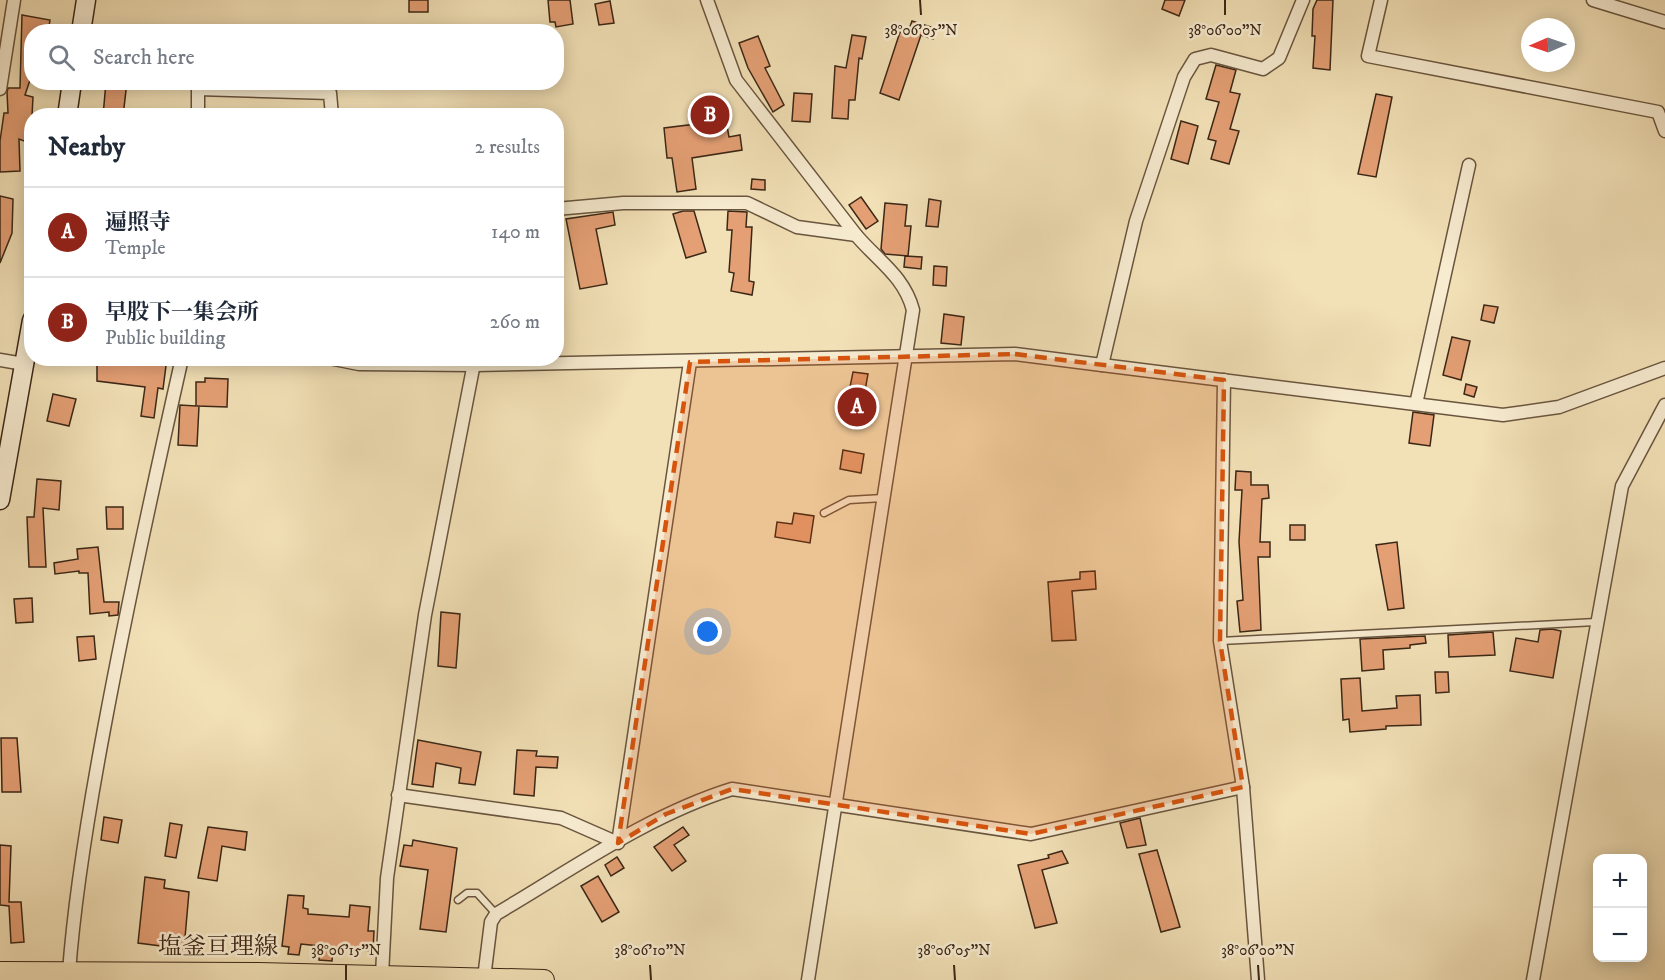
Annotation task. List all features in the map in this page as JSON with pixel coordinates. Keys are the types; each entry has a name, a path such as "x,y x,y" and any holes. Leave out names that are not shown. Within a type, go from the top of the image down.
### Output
{"main road":[{"path":"82,24 86,0"},
{"path":"68,108 71,90"},
{"path":"0,500 24,364"},
{"name":"塩釜亘理線","path":"0,972 544,980"}],"street":[{"path":"0,89 2,63 14,0"},
{"path":"707,0 736,80 856,235 876,259 900,279 909,294 913,310 808,980"},
{"path":"1102,365 1136,221 1185,77 1195,59 1211,55 1263,69 1271,64 1279,58 1303,0"},
{"path":"1381,0 1368,56 1658,112 1665,131"},
{"path":"1593,0 1665,22"},
{"path":"198,90 198,108"},
{"path":"231,90 330,93 331,108"},
{"path":"1416,404 1468,165"},
{"path":"564,208 623,203 747,203 797,226 856,235"},
{"path":"564,362 690,362 1015,354 1503,415 1559,407 1665,368"},
{"path":"0,360 24,364"},
{"path":"618,843 690,362"},
{"path":"69,972 88,817 104,726 146,516 180,366"},
{"path":"392,977 387,878 398,795 425,615 474,366"},
{"path":"1224,380 1220,641 1243,787 1258,980"},
{"path":"1533,980 1622,486 1665,405"},
{"path":"484,978 491,922 496,914 666,814 697,800 732,789 1031,834 1243,787"},
{"path":"398,795 561,818 618,843"}],"lane":[{"path":"824,513 849,500 883,498"},
{"path":"1220,641 1596,622"},
{"path":"458,900 467,893 477,893 496,914"}],"highlighted area":[{"path":"1015,354 1224,380 1220,641 1243,787 1031,834 732,789 666,814 618,843 690,362"}],"building":[{"path":"409,0 428,0 428,12 409,12"},
{"path":"548,0 570,0 573,24 564,26 550,22"},
{"path":"1165,0 1185,0 1179,16 1162,9"},
{"path":"1317,0 1333,0 1330,70 1313,68 1315,36 1312,36 1313,9"},
{"path":"610,1 614,23 599,25 595,4"},
{"path":"22,15 50,20 49,24 24,24 24,90 27,90 25,95 33,97 32,108 24,108 24,141 19,139 20,171 0,172 0,141 4,113 8,113 7,92 8,88 20,88"},
{"path":"912,21 937,29 933,39 921,35 899,100 880,93 900,32 907,35"},
{"path":"852,35 866,37 862,59 859,58 855,100 849,100 848,119 832,118 835,66 846,68"},
{"path":"758,36 770,66 765,68 784,105 773,112 748,68 739,43"},
{"path":"1216,65 1236,70 1230,92 1240,94 1230,129 1239,131 1229,164 1211,159 1216,141 1208,139 1219,102 1206,99"},
{"path":"105,90 126,90 124,108 104,108"},
{"path":"794,93 812,94 810,122 792,121"},
{"path":"1376,94 1392,97 1376,177 1358,174"},
{"path":"722,99 729,137 740,135 742,150 692,158 696,189 677,192 672,158 667,158 664,128 696,124 693,104"},
{"path":"1181,121 1198,126 1188,164 1171,159"},
{"path":"752,179 765,180 765,190 751,189"},
{"path":"0,196 13,199 12,233 0,263"},
{"path":"861,197 878,221 866,229 849,205"},
{"path":"929,199 941,201 938,227 926,226"},
{"path":"885,203 907,205 905,226 911,226 908,256 885,254 881,249"},
{"path":"694,211 706,252 686,258 673,214"},
{"path":"728,211 747,212 746,227 752,227 749,281 754,282 752,295 731,291 734,273 729,272 732,230 727,230"},
{"path":"613,212 615,225 596,229 607,284 580,289 566,219"},
{"path":"905,256 922,257 921,269 904,267"},
{"path":"934,266 947,267 946,286 933,285"},
{"path":"1484,305 1498,307 1494,323 1481,320"},
{"path":"944,314 964,317 961,345 941,343"},
{"path":"1452,337 1470,341 1461,380 1443,375"},
{"path":"97,366 166,366 163,389 158,388 154,418 141,416 145,387 97,381"},
{"path":"853,372 868,374 863,402 870,403 868,416 845,412"},
{"path":"205,378 228,379 227,407 199,406 197,446 178,445 180,405 196,406 196,382 205,382"},
{"path":"1466,384 1477,387 1474,397 1464,394"},
{"path":"53,394 76,399 69,426 47,421"},
{"path":"1413,412 1434,415 1430,446 1409,443"},
{"path":"843,450 864,454 861,473 840,469"},
{"path":"1236,471 1251,472 1251,485 1268,485 1269,498 1262,499 1260,542 1270,542 1270,557 1258,557 1261,630 1240,632 1237,601 1243,600 1239,542 1242,490 1235,490"},
{"path":"37,479 61,481 59,510 43,508 46,567 29,567 27,517 34,517"},
{"path":"106,507 123,507 123,529 107,529"},
{"path":"794,513 814,516 810,543 775,537 777,522 792,524"},
{"path":"1290,525 1305,525 1305,540 1290,540"},
{"path":"1397,542 1404,608 1388,610 1376,545"},
{"path":"98,547 104,602 119,602 118,615 109,616 109,612 90,614 88,573 79,573 79,571 55,574 54,563 78,559 77,549"},
{"path":"1095,571 1096,589 1072,591 1076,640 1052,641 1048,582 1080,579 1080,572"},
{"path":"32,598 33,622 16,623 14,599"},
{"path":"441,612 460,614 456,668 438,666"},
{"path":"1540,630 1561,631 1553,678 1510,671 1516,638 1538,642"},
{"path":"1493,632 1495,655 1449,657 1448,635"},
{"path":"94,636 96,659 79,661 77,637"},
{"path":"1425,636 1426,643 1410,645 1410,648 1383,650 1384,669 1362,671 1360,639"},
{"path":"1435,672 1448,672 1449,692 1436,693"},
{"path":"1360,678 1362,711 1397,708 1396,696 1420,695 1421,725 1386,726 1386,729 1350,732 1349,719 1343,720 1341,679"},
{"path":"1,738 17,738 21,792 2,792"},
{"path":"418,740 481,752 475,785 459,783 461,768 436,763 433,787 412,784"},
{"path":"517,750 537,751 536,756 558,757 557,768 536,767 534,796 514,794"},
{"path":"104,817 122,820 118,843 101,840"},
{"path":"1140,818 1146,845 1127,848 1120,823"},
{"path":"170,823 182,825 176,858 165,856"},
{"path":"208,827 247,832 245,850 222,846 217,881 198,878"},
{"path":"683,827 689,835 674,845 686,861 672,871 654,847"},
{"path":"413,840 457,848 446,932 420,929 428,870 400,866 404,845 412,846"},
{"path":"0,845 11,846 9,902 21,902 24,942 11,943 9,906 0,905"},
{"path":"1157,850 1180,927 1161,932 1139,854"},
{"path":"1062,851 1068,863 1042,870 1057,923 1035,928 1018,865 1049,858 1048,855"},
{"path":"617,857 624,868 611,876 605,865"},
{"path":"598,876 619,912 602,922 581,886"},
{"path":"145,877 165,880 164,888 189,892 184,949 138,943"},
{"path":"288,895 304,896 303,908 308,909 308,914 349,917 350,905 370,907 368,931 374,931 373,951 333,948 332,961 319,960 320,946 301,944 299,955 288,954 289,947 282,946"}],"place":[{"name":"早股下一集会所","path":"710,115"},
{"name":"遍照寺","path":"857,407"}]}
